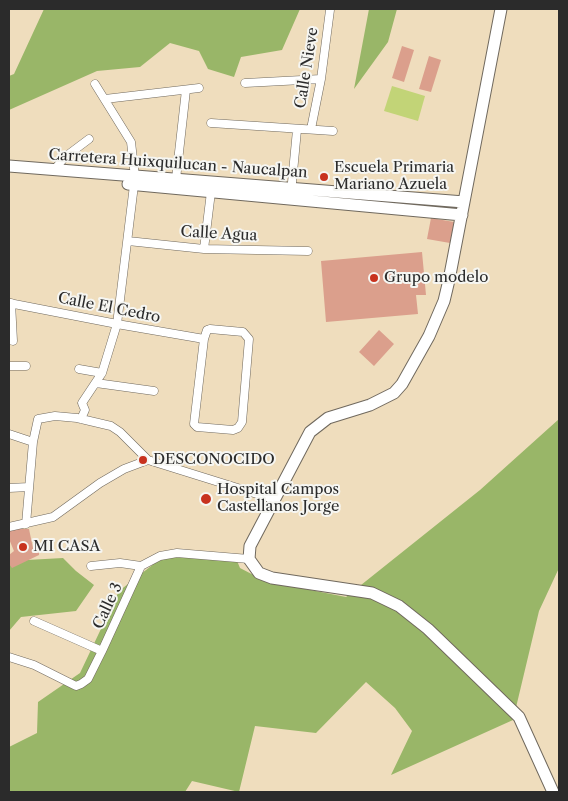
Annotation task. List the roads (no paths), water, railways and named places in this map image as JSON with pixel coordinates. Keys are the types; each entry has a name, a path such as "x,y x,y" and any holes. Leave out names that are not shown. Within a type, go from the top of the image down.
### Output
{"main road":[{"path":"501,9 444,301 429,336 402,384 385,399 339,414 318,424 310,432 273,499 250,546 249,559 258,573 272,578 372,593 399,606 428,629 519,717 553,792"},
{"name":"Carretera Huixquilucan - Naucalpan","path":"9,166 54,170 211,192 290,192 464,202"},
{"name":"Carretera Huixquilucan - Naucalpan","path":"9,173 135,181 176,179 462,215"}],"street":[{"name":"Calle Nieve","path":"311,129 321,79 330,10"},
{"path":"245,83 321,79"},
{"path":"81,419 85,410 82,404 102,373 116,324 135,181 131,142 95,84"},
{"path":"105,99 199,88"},
{"path":"176,179 186,90"},
{"path":"211,123 333,131"},
{"name":"Calle Nieve","path":"290,192 297,130"},
{"path":"54,170 65,157 89,139"},
{"path":"204,249 211,192"},
{"name":"Calle Agua","path":"128,241 204,249 308,251"},
{"path":"10,303 11,341 22,342"},
{"name":"Calle El Cedro","path":"10,303 204,339"},
{"path":"210,329 243,332 249,339 242,422 238,428 233,430 197,428 194,424 204,339 207,330 210,329"},
{"path":"9,366 26,366"},
{"path":"79,369 102,373"},
{"path":"96,383 154,391"},
{"path":"26,524 33,442 38,419 55,416 81,419 116,429 148,460 273,499"},
{"path":"9,434 33,442"},
{"path":"9,526 53,517 100,483 124,469 148,460"},
{"path":"9,488 29,487"},
{"path":"91,566 120,563 141,566 160,556 177,553 249,559"},
{"name":"Calle 3","path":"9,657 34,665 76,686 88,679 141,566"},
{"path":"34,621 102,651"}],"place":[{"name":"Escuela Primaria Mariano Azuela","path":"324,177"},
{"name":"Grupo modelo","path":"374,278"},
{"name":"DESCONOCIDO","path":"143,460"},
{"name":"Hospital Campos Castellanos Jorge","path":"206,499"},
{"name":"MI CASA","path":"23,547"}]}
